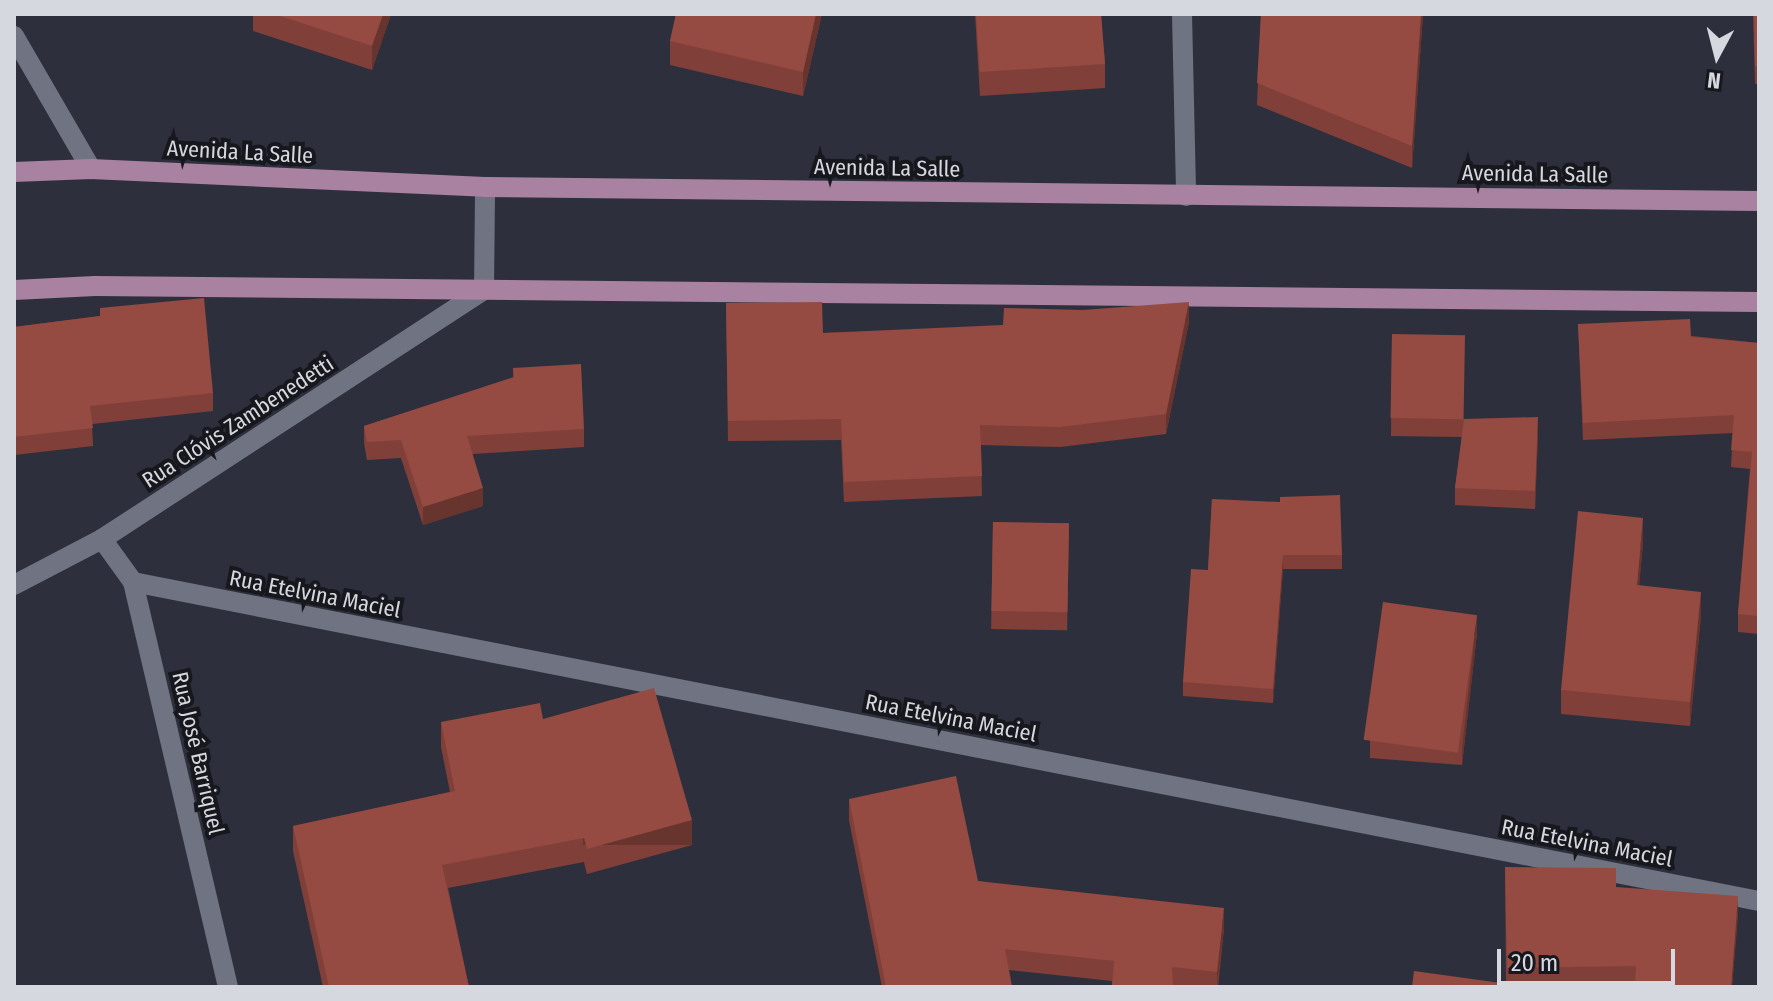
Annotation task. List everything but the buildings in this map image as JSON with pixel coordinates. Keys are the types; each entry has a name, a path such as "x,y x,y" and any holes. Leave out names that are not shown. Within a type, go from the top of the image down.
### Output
{"main road":[{"name":"Avenida La Salle","path":"14,172 91,169 485,187 1759,201"},
{"path":"14,290 484,290 1759,302"}],"street":[{"path":"1182,14 1186,196"},
{"path":"14,36 91,169"},
{"path":"484,290 485,187"},
{"name":"Rua Clóvis Zambenedetti","path":"14,585 102,539 484,290"},
{"name":"Rua José Barriquel","path":"102,539 133,582 228,987"},
{"name":"Rua Etelvina Maciel","path":"133,582 1759,901"}]}
